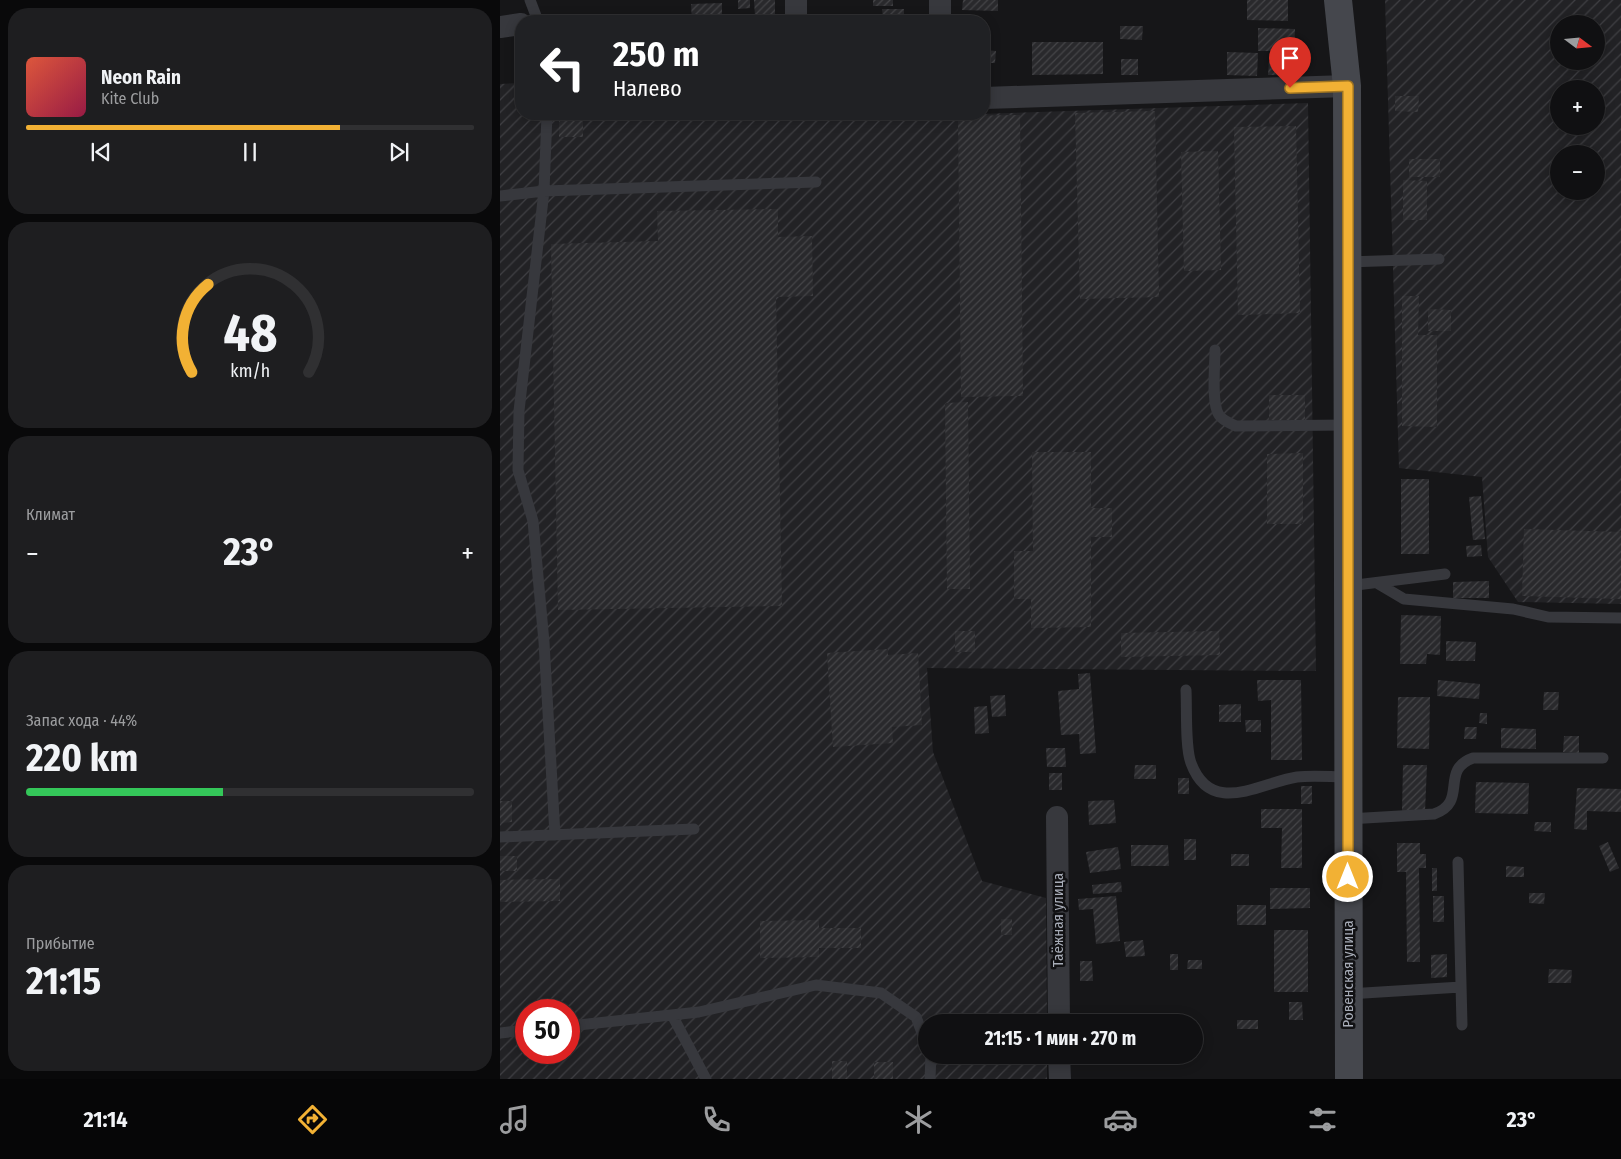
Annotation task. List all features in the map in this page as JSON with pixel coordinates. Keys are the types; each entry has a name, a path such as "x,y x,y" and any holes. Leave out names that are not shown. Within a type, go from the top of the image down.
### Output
{"main road":[{"name":"Ровенская улица","path":"1338,0 1348,86 1349,1079"}],"street":[{"path":"796,0 796,15"},
{"path":"940,0 940,15"},
{"path":"500,27 515,25"},
{"path":"990,98 1348,86"},
{"name":"Таёжная улица","path":"1058,817 1059,1014"},
{"path":"1060,1064 1060,1079"}],"lane":[{"path":"530,0 536,15"},
{"path":"547,120 544,191 518,411 518,470 533,520 544,642 556,835"},
{"path":"500,196 544,191 816,182"},
{"path":"1347,262 1439,259"},
{"path":"1215,350 1216,407 1220,416 1226,422 1236,426 1348,425"},
{"path":"1348,586 1445,574"},
{"path":"1377,583 1404,599 1513,609 1548,617 1621,618"},
{"path":"1186,690 1190,762 1205,788 1219,793 1249,791 1297,778 1348,777"},
{"path":"1348,819 1434,814 1442,811 1453,800 1455,774 1458,766 1473,758 1603,758"},
{"path":"500,837 694,829"},
{"path":"1458,862 1462,1025"},
{"path":"580,1025 699,1012 816,985 881,993 916,1017 918,1022"},
{"path":"1348,994 1461,987"},
{"path":"672,1015 706,1079"},
{"path":"500,1033 515,1031"},
{"path":"930,1079 931,1064"}],"shaded area":[{"path":"1385,0 1621,0 1621,604 1518,602 1488,557 1482,477 1399,468"},
{"path":"515,83 515,120 990,120 990,114 1308,103 1316,671 927,668 933,752 982,881 1046,898 1047,1014 918,1014 918,1064 1047,1064 1047,1079 500,1079 500,84"}],"building":[{"path":"738,0 750,0 750,8 738,9"},
{"path":"754,0 775,0 775,15 755,15"},
{"path":"873,0 893,0 893,6 873,6"},
{"path":"963,0 998,0 998,11 962,10"},
{"path":"1247,0 1288,0 1288,21 1247,20"},
{"path":"722,3 722,15 692,15 691,4"},
{"path":"882,9 904,9 904,15 883,15"},
{"path":"1120,26 1143,26 1142,40 1120,39"},
{"path":"1258,28 1295,29 1294,51 1258,51"},
{"path":"1032,42 1103,42 1103,74 1032,75"},
{"path":"990,50 996,51 995,63 990,63"},
{"path":"1227,52 1258,53 1257,76 1227,75"},
{"path":"1121,59 1138,59 1138,75 1121,75"},
{"path":"1269,61 1292,61 1292,75 1268,75"},
{"path":"1395,96 1419,96 1418,112 1395,111"},
{"path":"1155,111 1159,297 1080,299 1075,113"},
{"path":"990,115 1020,115 1023,396 961,397 958,120 990,120"},
{"path":"559,120 583,120 583,137 559,137"},
{"path":"1296,126 1300,313 1238,315 1234,127"},
{"path":"1218,151 1221,270 1184,271 1181,152"},
{"path":"1409,159 1440,159 1440,177 1409,177"},
{"path":"1403,180 1427,181 1427,220 1403,220"},
{"path":"778,209 778,237 812,236 813,296 776,297 782,606 558,610 551,244 658,241 657,211"},
{"path":"1402,296 1419,296 1418,335 1437,335 1437,427 1402,426"},
{"path":"1428,309 1451,310 1451,331 1428,331"},
{"path":"1269,395 1305,395 1305,420 1269,420"},
{"path":"968,402 970,589 947,589 945,403"},
{"path":"1032,452 1091,452 1091,508 1112,508 1112,537 1091,537 1091,627 1031,628 1031,599 1014,599 1014,551 1033,551"},
{"path":"1303,453 1303,524 1267,524 1267,454"},
{"path":"1401,479 1429,479 1429,554 1401,554"},
{"path":"1481,496 1485,539 1473,540 1469,497"},
{"path":"1524,529 1621,532 1621,599 1522,596"},
{"path":"1481,545 1482,556 1467,557 1466,546"},
{"path":"1489,581 1489,598 1453,598 1453,582"},
{"path":"1401,615 1441,616 1440,655 1427,654 1426,664 1400,664"},
{"path":"955,631 975,631 975,652 955,652"},
{"path":"1219,631 1220,655 1121,657 1121,633"},
{"path":"1446,641 1476,642 1475,661 1446,661"},
{"path":"888,649 888,655 918,653 922,725 892,727 893,743 833,747 827,653"},
{"path":"1090,673 1096,753 1080,754 1079,734 1061,735 1058,691 1079,689 1078,674"},
{"path":"1257,680 1301,680 1302,760 1271,760 1271,700 1258,701"},
{"path":"1438,680 1480,684 1479,699 1437,696"},
{"path":"1544,692 1559,692 1558,710 1543,710"},
{"path":"1005,695 1006,716 992,717 990,696"},
{"path":"1398,697 1430,697 1429,749 1397,748"},
{"path":"1241,704 1241,722 1219,722 1219,705"},
{"path":"987,706 989,733 975,734 974,707"},
{"path":"1480,713 1487,713 1487,724 1479,723"},
{"path":"1245,720 1261,720 1261,732 1246,732"},
{"path":"1465,727 1477,727 1476,739 1464,739"},
{"path":"1501,728 1536,729 1536,749 1501,748"},
{"path":"1564,736 1579,736 1579,753 1563,752"},
{"path":"1046,748 1065,748 1066,767 1047,767"},
{"path":"1135,765 1156,765 1156,779 1134,779"},
{"path":"1403,765 1427,765 1425,812 1402,811"},
{"path":"1049,773 1062,773 1062,790 1049,790"},
{"path":"1178,778 1189,778 1189,794 1178,794"},
{"path":"1476,782 1529,783 1528,814 1475,813"},
{"path":"1301,786 1312,786 1312,804 1301,804"},
{"path":"1577,788 1621,789 1621,812 1587,811 1587,830 1574,829"},
{"path":"1114,800 1116,823 1089,825 1088,801"},
{"path":"500,801 512,801 512,822 500,823"},
{"path":"1261,809 1302,809 1302,868 1281,868 1282,828 1261,828"},
{"path":"1535,822 1551,822 1551,832 1534,831"},
{"path":"1184,839 1196,839 1196,860 1184,860"},
{"path":"1608,842 1619,868 1610,872 1599,846"},
{"path":"1397,843 1420,843 1420,854 1426,854 1426,868 1419,868 1420,962 1407,962 1406,872 1397,872"},
{"path":"1131,845 1168,845 1169,866 1131,866"},
{"path":"1118,847 1121,869 1090,873 1086,852"},
{"path":"1231,854 1249,854 1249,866 1231,866"},
{"path":"500,856 517,856 517,871 500,871"},
{"path":"1506,866 1524,867 1524,877 1506,877"},
{"path":"1432,868 1437,868 1437,891 1432,891"},
{"path":"560,879 560,901 500,902 500,880"},
{"path":"1121,882 1122,892 1093,894 1092,885"},
{"path":"1270,888 1310,888 1310,908 1270,909"},
{"path":"1529,893 1545,893 1544,904 1529,903"},
{"path":"1116,896 1120,941 1096,944 1093,909 1079,910 1078,899"},
{"path":"1433,896 1444,896 1444,922 1433,922"},
{"path":"1237,905 1266,905 1266,925 1237,925"},
{"path":"1001,919 1012,919 1012,935 1001,935"},
{"path":"819,920 819,928 861,928 861,948 819,948 819,957 760,958 760,921"},
{"path":"1274,930 1308,930 1308,992 1274,992"},
{"path":"1143,940 1145,956 1126,957 1124,942"},
{"path":"1170,954 1178,954 1178,970 1170,970"},
{"path":"1447,954 1447,977 1431,978 1431,955"},
{"path":"1188,960 1202,960 1202,969 1187,969"},
{"path":"1080,961 1092,961 1093,981 1080,981"},
{"path":"1549,969 1572,970 1571,983 1548,983"},
{"path":"1289,1002 1302,1002 1303,1020 1289,1020"},
{"path":"1237,1020 1258,1020 1258,1029 1237,1029"},
{"path":"832,1061 847,1061 847,1079 832,1079"},
{"path":"874,1062 893,1062 893,1079 874,1079"}],"route":[{"path":"1290,88 1348,86 1348,877"}]}
